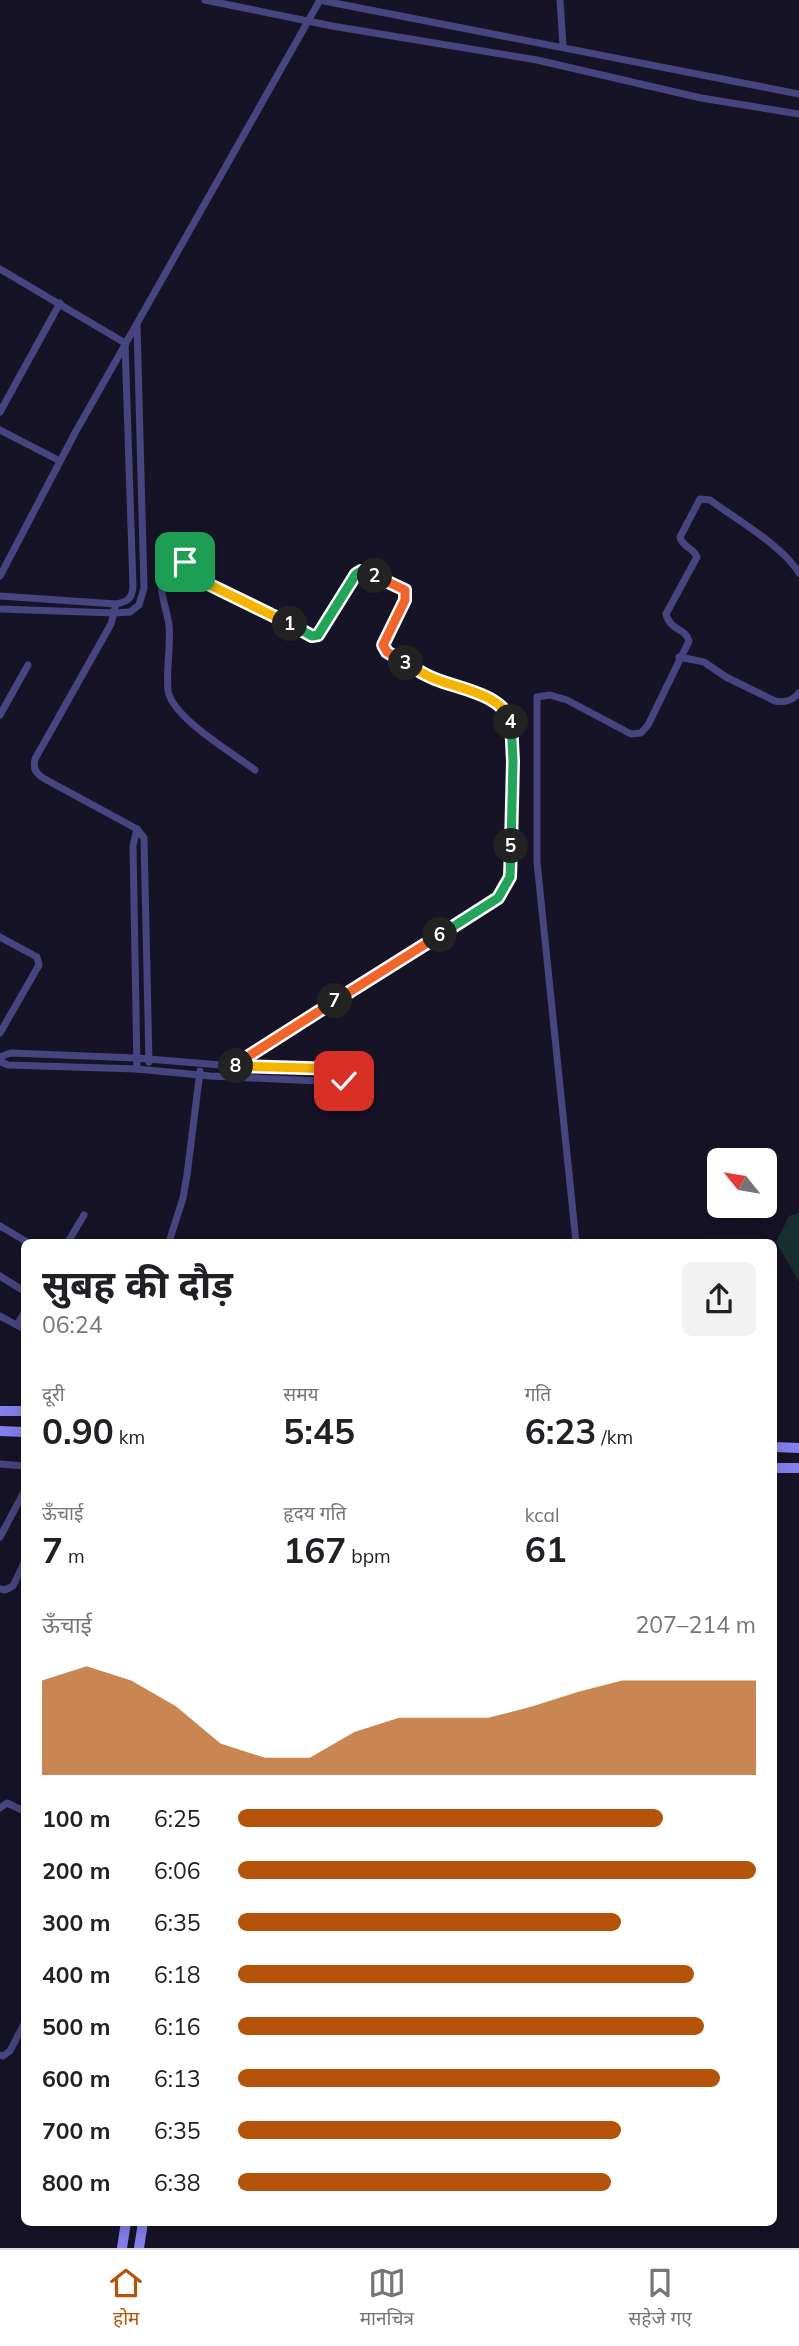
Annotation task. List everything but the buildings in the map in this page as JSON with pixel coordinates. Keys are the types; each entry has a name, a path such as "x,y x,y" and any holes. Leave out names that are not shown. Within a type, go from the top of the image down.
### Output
{"street":[{"path":"205,0 307,22 537,60 701,98 799,114"},
{"path":"0,576 125,343 320,0 799,94"},
{"path":"560,0 563,46"},
{"path":"0,269 125,343"},
{"path":"0,412 60,303"},
{"path":"0,609 115,613 130,612 139,605 144,588 137,324"},
{"path":"0,596 116,604 130,599 133,587 125,343"},
{"path":"0,430 61,461"},
{"path":"576,1239 537,862 537,697 557,696 631,734 640,735 648,725 689,639 670,625 666,614 697,557 695,552 681,542 680,537 700,499 710,500 776,549 792,562 799,573"},
{"path":"233,1066 487,906 498,898 510,877 513,750 512,727 508,715 500,705 489,698 434,678 384,649 384,640 407,595 401,586 366,572 356,574 323,628 318,635 312,636 202,581 188,563 172,561 164,566 161,572 162,595 169,624 168,692 172,703 196,726 255,770"},
{"path":"130,599 139,605"},
{"path":"116,604 115,613 34,759 33,767 43,778 136,829 144,838 149,1070"},
{"path":"679,657 704,662 726,677 775,701 790,701 799,694"},
{"path":"0,715 28,665"},
{"path":"136,829 133,846 137,1069"},
{"path":"0,937 37,957 39,965 0,1033"},
{"path":"11,1053 136,1058 202,1064 339,1069 346,1072 346,1076 340,1083 137,1069 8,1065 3,1064 1,1059 11,1053"},
{"path":"170,1239 183,1198 202,1064"},
{"path":"70,1239 84,1216"},
{"path":"0,1226 22,1239"},
{"path":"0,1276 21,1289"},
{"path":"0,1316 21,1327"},
{"path":"0,1411 21,1411"},
{"path":"0,1431 21,1433"},
{"path":"777,1447 799,1448"},
{"path":"0,1464 21,1466"},
{"path":"777,1468 799,1468"},
{"path":"0,1536 21,1498"},
{"path":"0,1588 5,1590 13,1586 21,1569"},
{"path":"0,1808 8,1804 21,1810"},
{"path":"0,2055 4,2056 9,2051 21,2029"},
{"path":"122,2248 125,2226"},
{"path":"139,2248 143,2226"}],"green space":[{"path":"799,1213 799,1282 777,1244 789,1216"}],"route":[{"path":"185,562 202,581 312,636 318,635 356,574 361,571 401,586 407,595 384,640 384,649 420,672 489,698 500,705 508,715 512,727 510,877 498,898 233,1066 339,1069 346,1072 344,1081"}]}
